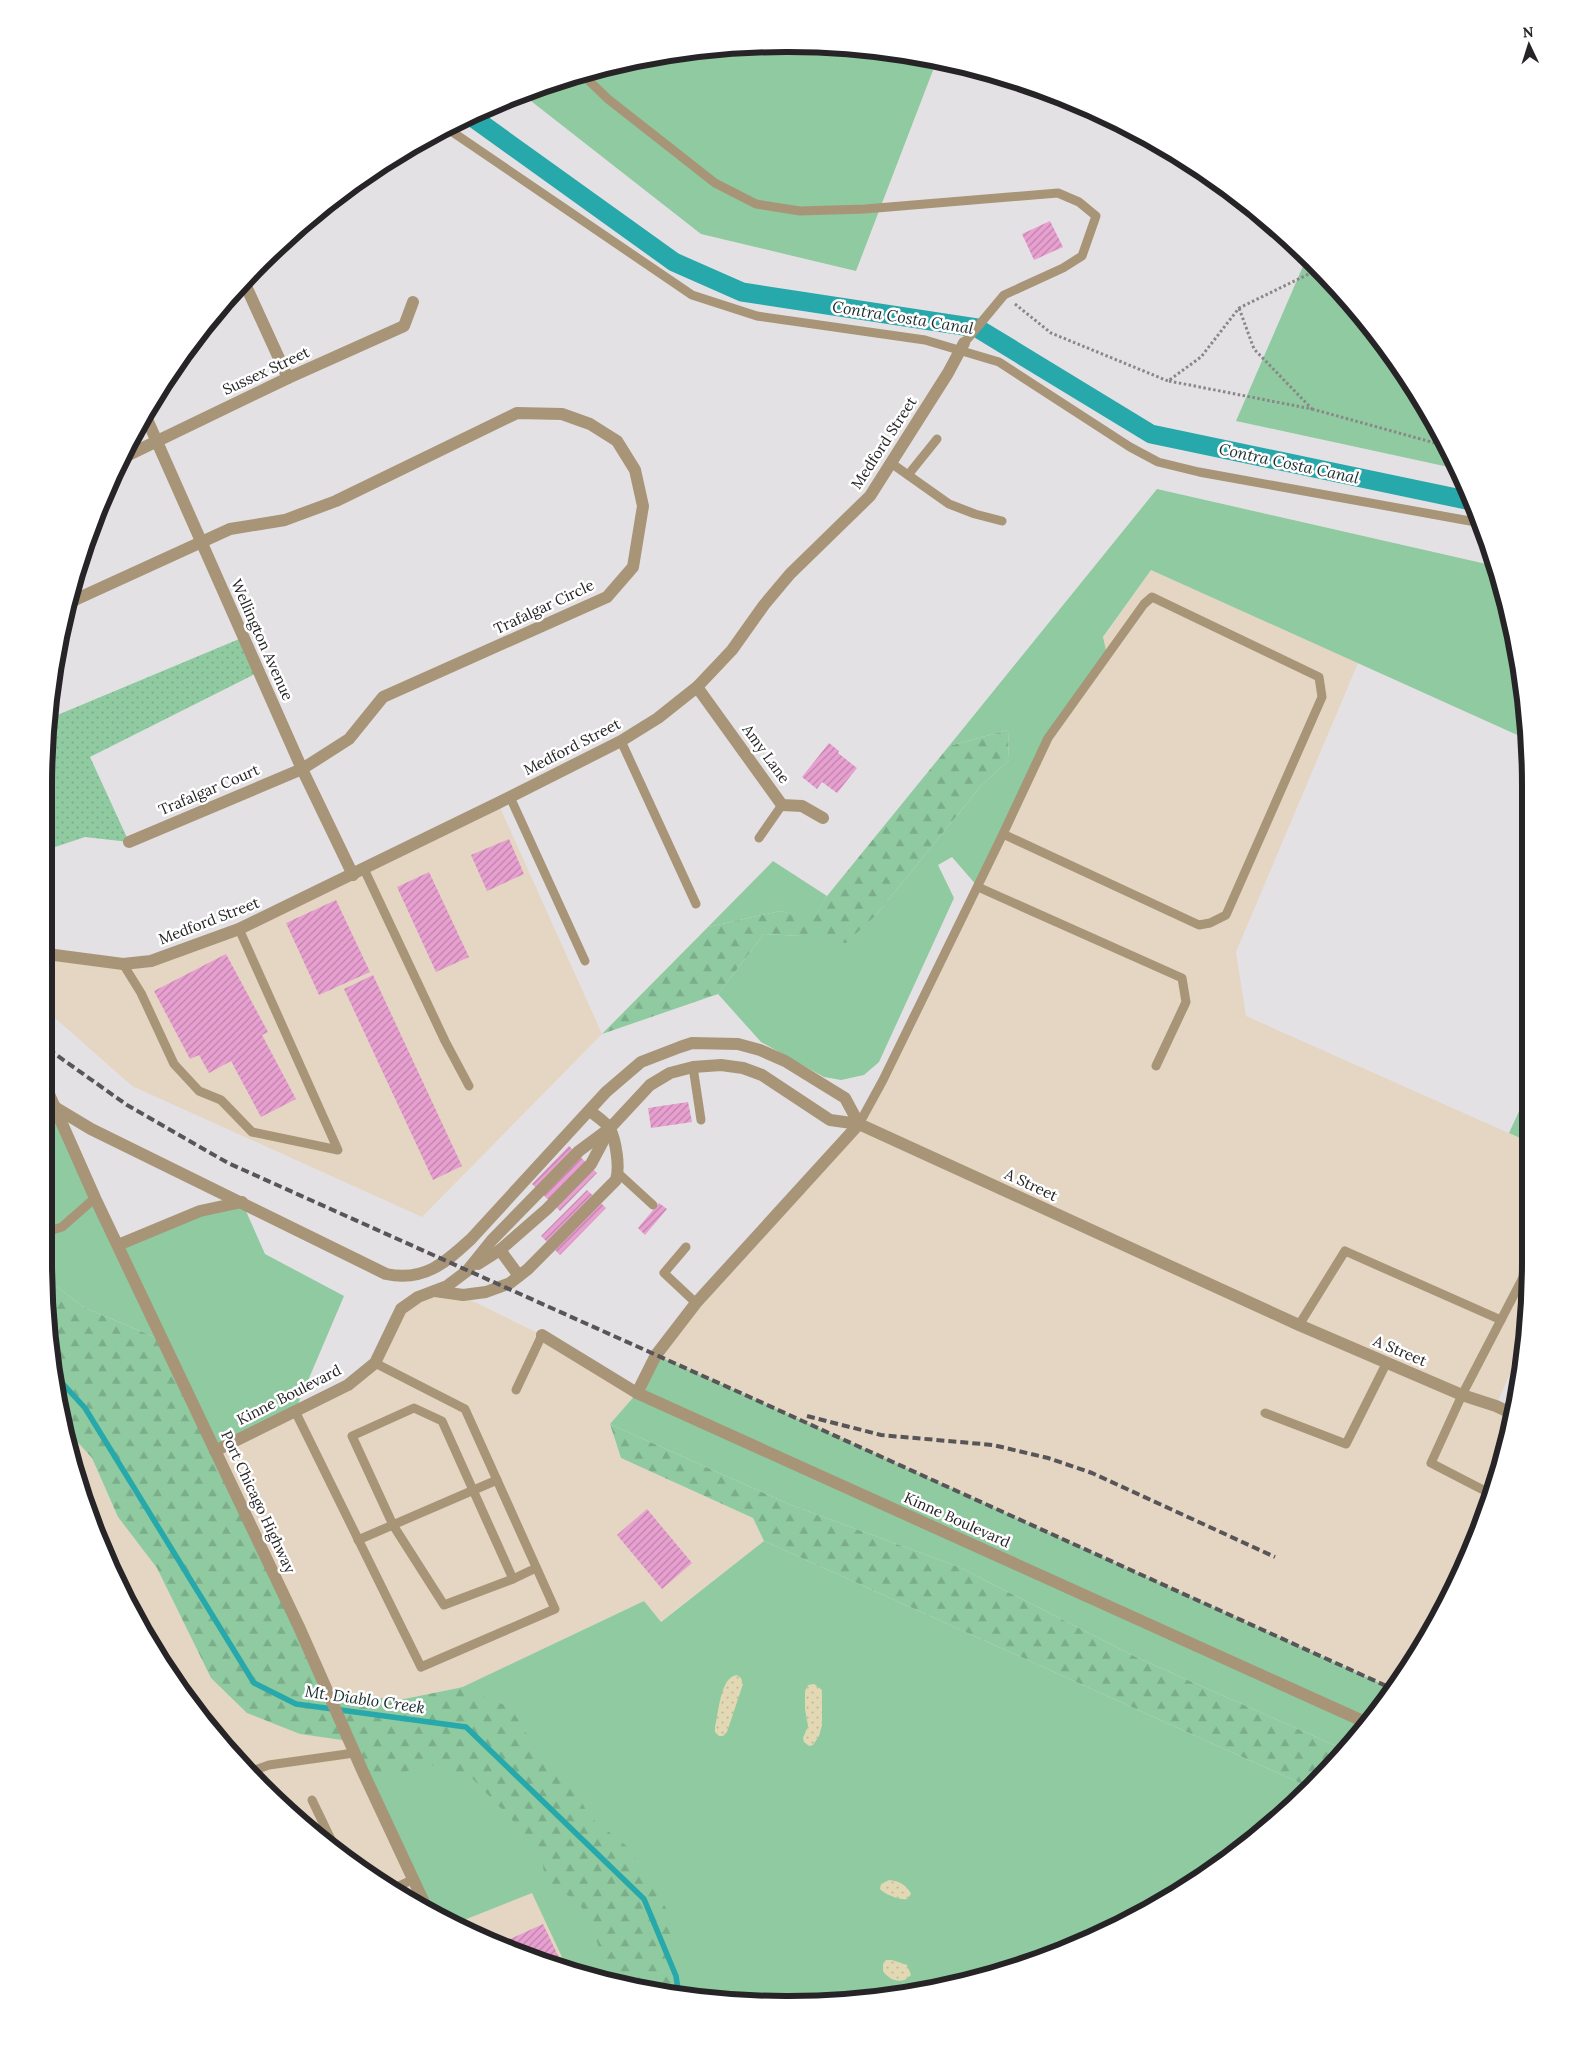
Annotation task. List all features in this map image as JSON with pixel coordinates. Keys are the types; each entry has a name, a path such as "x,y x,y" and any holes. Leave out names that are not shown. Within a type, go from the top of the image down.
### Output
{"street":[{"path":"248,290 288,378"},
{"name":"Sussex Street","path":"133,453 288,378 404,326 413,302"},
{"name":"Medford Street","path":"52,955 123,964 151,961 239,929 510,797 621,741 658,718 697,687 732,650 764,605 790,574 870,496 948,373 962,347"},
{"name":"Trafalgar Circle","path":"78,599 230,529 285,520 336,501 517,413 562,414 590,424 617,441 635,470 643,506 633,567 607,596 383,697 349,739 302,769"},
{"name":"Wellington Avenue","path":"149,423 200,543 302,769 359,872"},
{"name":"Amy Lane","path":"697,687 782,805 802,806 823,818"},
{"name":"Trafalgar Court","path":"129,842 302,769"},
{"path":"52,1104 90,1129 386,1274 399,1277 423,1274 447,1261 606,1092 641,1062 692,1044 738,1044 760,1050 785,1062 845,1098 859,1124 696,1304 656,1355 637,1394"},
{"name":"A Street","path":"610,1128 650,1085 670,1072 721,1064 743,1068 762,1075 830,1120 859,1124 1386,1364 1505,1410"},
{"name":"Port Chicago Highway","path":"52,1104 316,1664 354,1753 422,1898"},
{"path":"435,1291 463,1295 486,1292 510,1283 616,1180 618,1173 617,1158 610,1128 590,1111"},
{"path":"375,1363 401,1309 418,1297 447,1286 500,1250 547,1209 591,1164 610,1128"},
{"path":"467,1271 579,1151 610,1128"},
{"path":"118,1245 200,1211 242,1202"},
{"path":"470,1238 484,1251"},
{"path":"500,1250 519,1276"},
{"name":"Kinne Boulevard","path":"542,1335 637,1394 1360,1719"},
{"name":"Kinne Boulevard","path":"215,1451 348,1385 375,1363"}],"lane":[{"path":"589,80 608,99 715,183 756,204 800,211 865,209 1058,193 1079,202 1096,216 1082,256 1063,268 1004,295 962,347"},
{"path":"453,133 692,295 757,316 926,340 962,347 999,362 1130,447 1158,462 1199,472 1472,522"},
{"path":"908,474 937,439"},
{"path":"891,463 949,504 1002,521"},
{"path":"859,1124 883,1080 978,887 1048,738 1144,604 1152,596 1319,677 1322,697 1226,915 1210,923 1199,925 1003,834"},
{"path":"621,741 696,904"},
{"path":"510,797 584,961"},
{"path":"758,838 782,805"},
{"path":"359,872 469,1086"},
{"path":"978,887 1182,978 1186,1002 1156,1066"},
{"path":"123,964 141,993 174,1064 199,1091 221,1100 252,1132 338,1150 239,929"},
{"path":"693,1067 701,1120"},
{"path":"618,1173 653,1205"},
{"path":"52,1229 62,1227 95,1198"},
{"path":"686,1247 664,1273 696,1304"},
{"path":"1299,1325 1345,1251 1501,1320"},
{"path":"1485,1491 1431,1463 1462,1395 1521,1281"},
{"path":"516,1390 542,1335"},
{"path":"295,1412 421,1667 555,1609 465,1409 375,1363"},
{"path":"1265,1413 1346,1444 1386,1364"},
{"path":"513,1579 442,1421 414,1408 352,1436 393,1525 444,1605 513,1579 536,1568"},
{"path":"358,1540 497,1480"},
{"path":"258,1769 269,1765 354,1753"},
{"path":"312,1800 329,1834"},
{"path":"401,1885 414,1880"}],"path":[{"path":"1168,381 1201,357 1239,308 1311,273"},
{"path":"1004,295 1051,334 1168,381 1312,409 1436,443"},
{"path":"1239,308 1254,348 1312,409"}],"shaded area":[{"path":"1151,570 1358,663 1236,952 1246,1016 1522,1139 1520,1309 1514,1364 1496,1406 1505,1410 1496,1451 1483,1497 1466,1542 1446,1586 1423,1628 1386,1686 656,1355 859,1124 1103,638"},
{"path":"498,803 602,1034 422,1217 132,1086 52,1015 52,955 123,964 239,929"},
{"path":"452,1291 542,1335 637,1393 610,1424 621,1458 753,1518 764,1541 660,1622 644,1601 463,1687 399,1700 327,1692 215,1451 375,1363 401,1309"},
{"path":"75,1440 92,1458 118,1517 157,1568 211,1678 300,1734 349,1741 422,1898 379,1872 340,1844 303,1813 235,1745 204,1708 176,1669 128,1586 108,1542 91,1497"},
{"path":"532,1892 564,1961 506,1940 463,1920"}],"green space":[{"path":"787,52 835,54 883,59 934,68 856,271 701,234 529,99 597,78 644,67 691,59 739,54"},
{"path":"1303,265 1339,303 1370,340 1398,379 1448,467 1236,421"},
{"path":"1157,489 1487,564 1507,644 1515,691 1520,736 1151,570 1103,637 1107,655 1048,738 978,887 952,857 938,865 954,898 879,1062 864,1075 841,1080 824,1077 761,1042 718,994 764,934 801,936 876,915 980,787 1009,760 1008,730 949,746"},
{"path":"244,637 259,672 90,757 129,842 85,837 52,848 52,787 56,715"},
{"path":"1008,730 1009,760 980,787 876,915 846,943 801,936 764,934 718,994 602,1034 708,927 780,911 814,919 827,896 949,746"},
{"path":"773,861 827,896 814,920 780,911 708,927"},
{"path":"52,1105 118,1245 242,1202 265,1254 344,1296 295,1411 215,1451 162,1340 83,1307 53,1283"},
{"path":"1522,1105 1522,1139 1509,1133"},
{"path":"53,1283 83,1307 162,1340 327,1692 399,1700 463,1687 511,1708 541,1758 568,1778 590,1817 629,1848 667,1910 678,1987 606,1972 593,1928 578,1901 546,1883 540,1849 470,1776 425,1763 395,1777 363,1772 349,1741 300,1734 247,1713 211,1678 157,1568 118,1517 92,1458 75,1440 67,1404 59,1357"},
{"path":"656,1355 1386,1686 1338,1747 1136,1657 959,1567 791,1505 610,1424 637,1393"},
{"path":"610,1424 791,1505 959,1567 1136,1657 1338,1747 1302,1784 764,1541 753,1518 621,1458"},
{"path":"764,1541 1302,1784 1234,1844 1195,1872 1112,1920 1068,1940 1023,1957 930,1981 883,1989 787,1996 691,1989 644,1981 564,1961 532,1893 463,1920 422,1898 349,1741 644,1601 661,1622"}],"sand":[{"path":"737,1675 741,1678 743,1684 727,1732 723,1736 719,1736 715,1732 715,1727 721,1696 727,1682 731,1677"},
{"path":"814,1684 822,1690 822,1725 819,1736 813,1745 809,1746 804,1742 803,1738 808,1726 805,1709 805,1691 808,1685"},
{"path":"889,1880 899,1882 907,1888 911,1894 907,1899 893,1897 880,1889 881,1884"},
{"path":"886,1960 907,1965 911,1975 900,1981 889,1977 883,1971 883,1964"}],"building":[{"path":"1050,221 1063,247 1034,260 1022,234"},
{"path":"829,743 857,768 837,793 822,782 817,789 802,777"},
{"path":"509,839 524,874 487,891 471,855"},
{"path":"429,872 469,957 436,972 397,887"},
{"path":"336,900 370,972 319,995 286,923"},
{"path":"226,954 268,1032 262,1035 296,1099 261,1117 231,1061 209,1073 199,1055 190,1059 154,991"},
{"path":"373,975 462,1166 433,1180 344,989"},
{"path":"688,1102 692,1122 651,1128 648,1108"},
{"path":"569,1146 597,1173 560,1211 532,1184"},
{"path":"587,1190 606,1208 560,1255 541,1236"},
{"path":"659,1203 667,1209 645,1235 638,1228"},
{"path":"647,1509 692,1563 662,1589 617,1535"},
{"path":"543,1924 560,1960 551,1957 507,1940"}],"waterway":[{"name":"Contra Costa Canal","path":"478,121 674,262 742,292 977,328 1151,434 1463,499"},
{"name":"Mt. Diablo Creek","path":"64,1385 85,1408 254,1683 296,1704 466,1727 644,1899 676,1976 678,1987"}],"railway":[{"path":"52,1052 127,1105 228,1163 1386,1686"},
{"path":"807,1416 881,1435 993,1445 1048,1458 1092,1473 1275,1557"}]}
